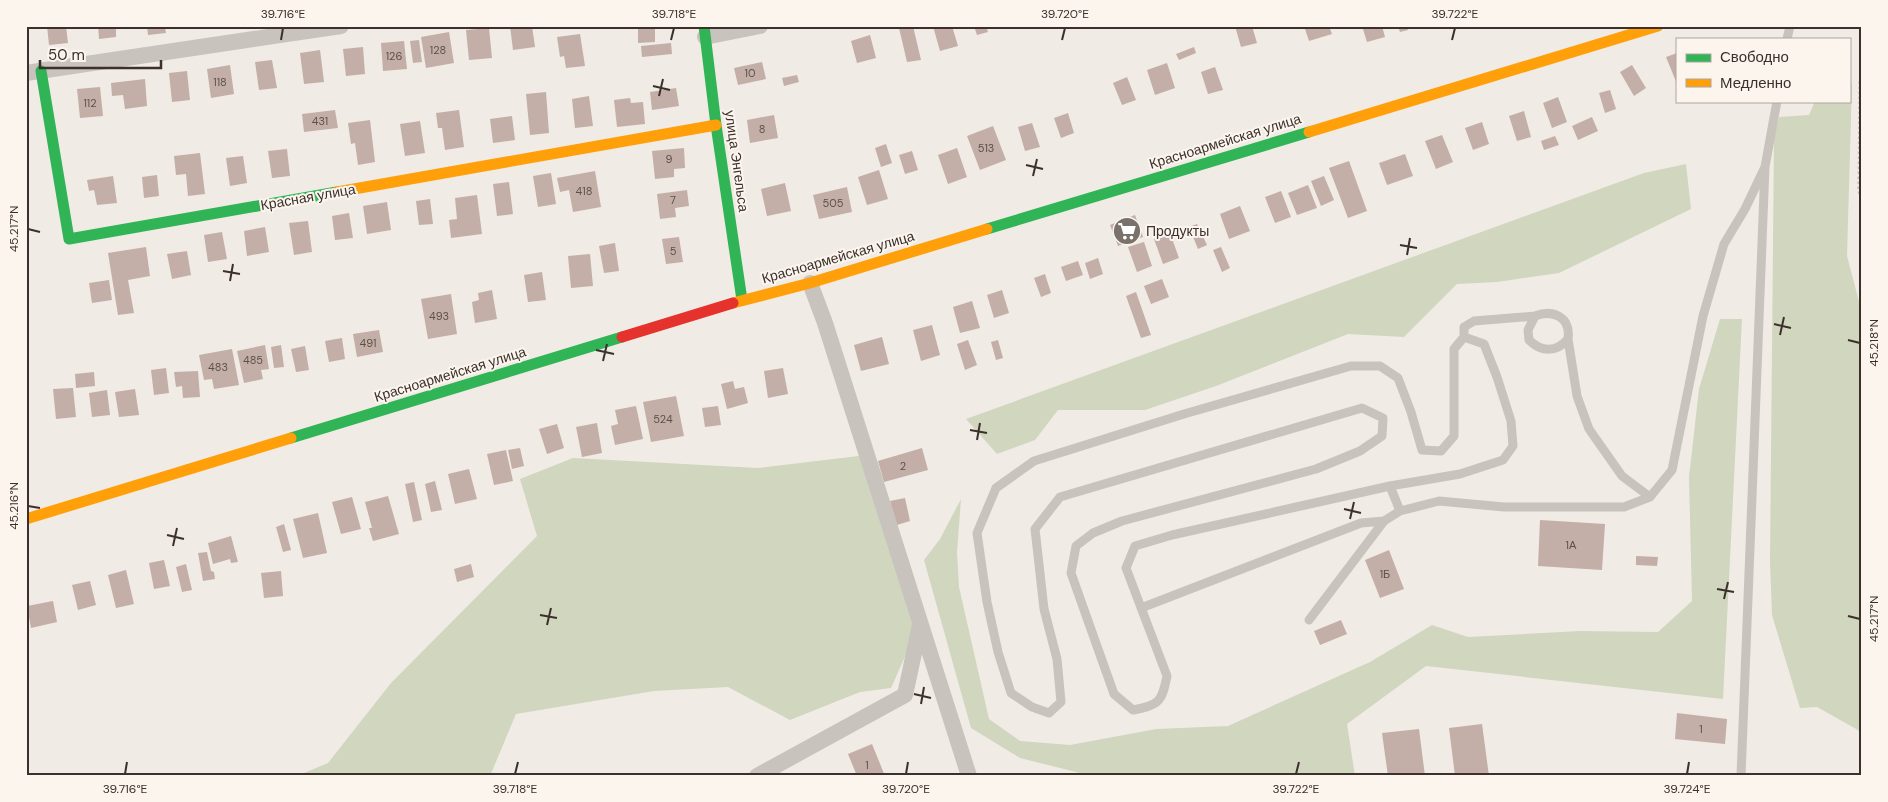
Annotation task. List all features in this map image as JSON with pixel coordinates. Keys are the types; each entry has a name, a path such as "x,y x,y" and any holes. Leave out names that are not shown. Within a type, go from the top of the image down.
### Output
{"main road":[{"name":"Красноармейская улица","path":"26,519 742,300 810,283 1658,26"},
{"name":"улица Энгельса","path":"704,32 742,300"},
{"name":"Красная улица","path":"33,72 69,239 716,125"}],"street":[{"path":"33,72 341,26"},
{"path":"704,32 760,26"},
{"path":"810,283 825,323 969,776"},
{"path":"757,776 905,695 920,623"}],"lane":[{"path":"1741,776 1765,167 1777,102"},
{"path":"1309,620 1384,521 1400,511 1439,502 1504,507 1624,507 1650,497 1672,470 1703,316 1724,244 1745,209 1765,167"},
{"path":"1464,336 1484,344 1498,377 1511,421 1512,446 1503,460 1460,474 1390,486 1172,534 1135,546 1126,568 1167,676 1164,694 1153,706 1133,710 1114,694 1071,573 1076,546 1093,533 1122,520 1316,469 1360,451 1382,436 1383,418 1362,408 1060,497 1035,529 1044,610 1056,659 1061,702 1049,713 1032,707 1011,693 992,627 977,532 996,488 1034,461 1184,414 1351,366 1380,366 1398,378 1411,412 1422,450 1441,451 1454,436 1454,349 1464,336 1464,327 1474,321 1535,316 1543,313 1557,315 1564,320 1569,331 1568,339 1577,396 1589,429 1622,476 1650,497"},
{"path":"1535,316 1528,330 1529,340 1535,346 1548,350 1562,346 1568,339"},
{"path":"1390,486 1400,511"},
{"path":"1141,608 1361,523 1384,521"}],"path":[{"path":"1862,77 1860,80 1859,190 1862,203"}],"green space":[{"path":"1850,84 1852,84 1847,256 1862,313 1862,736 1858,730 1817,707 1800,708 1772,615 1770,562 1774,138 1779,117 1809,115 1815,102 1850,102"},
{"path":"1686,164 1691,209 1559,273 1497,282 1457,284 1404,337 1348,334 1216,386 1145,410 1058,410 1035,440 997,454 966,419 1644,173"},
{"path":"1720,319 1742,319 1723,699 1426,666 1347,724 1355,776 1066,776 1080,773 1020,758 971,728 924,560 940,539 961,499 957,552 959,587 989,719 1020,741 1070,745 1156,729 1228,726 1370,662 1432,625 1468,637 1580,631 1658,632 1692,601 1689,477 1699,389"},
{"path":"867,455 920,623 891,688 860,692 790,720 728,687 654,691 516,714 490,776 297,776 328,763 391,683 537,536 520,479 573,458 758,468"}],"building":[{"path":"47,26 66,26 68,43 49,45"},
{"path":"98,26 116,26 116,37 99,39"},
{"path":"147,26 165,26 166,33 148,35"},
{"path":"510,26 532,26 535,47 513,50"},
{"path":"638,26 655,26 655,42 638,43"},
{"path":"913,26 921,60 907,62 899,28"},
{"path":"933,26 952,26 958,46 940,51"},
{"path":"974,26 986,26 988,32 977,35"},
{"path":"1235,26 1252,26 1257,43 1241,47"},
{"path":"1304,26 1329,26 1332,34 1309,41"},
{"path":"1362,26 1382,26 1385,37 1367,42"},
{"path":"1398,26 1407,26 1408,30 1400,32"},
{"path":"489,28 492,58 469,60 466,30"},
{"path":"449,32 454,63 426,68 421,37"},
{"path":"580,34 585,66 566,68 564,56 560,57 557,37"},
{"path":"870,35 876,58 857,63 851,41"},
{"path":"419,40 422,62 413,63 410,41"},
{"path":"404,41 407,69 383,71 381,43"},
{"path":"671,43 672,54 642,57 641,46"},
{"path":"363,47 365,74 346,76 343,49"},
{"path":"1194,47 1196,53 1179,60 1176,54"},
{"path":"320,50 324,82 304,84 300,53"},
{"path":"1676,53 1676,82 1666,57"},
{"path":"272,60 277,88 259,90 255,62"},
{"path":"762,62 766,79 738,85 734,68"},
{"path":"1167,63 1175,88 1155,95 1147,70"},
{"path":"230,65 234,94 211,98 207,69"},
{"path":"1632,65 1646,88 1634,96 1620,72"},
{"path":"1215,67 1223,90 1208,94 1201,72"},
{"path":"187,71 190,100 172,102 169,73"},
{"path":"797,75 799,82 784,86 782,78"},
{"path":"1127,77 1136,100 1122,105 1113,83"},
{"path":"145,79 147,106 125,109 123,95 112,96 111,83"},
{"path":"100,87 103,116 80,118 77,89"},
{"path":"676,88 679,106 652,110 650,92"},
{"path":"1610,90 1616,109 1605,113 1599,93"},
{"path":"546,92 549,133 530,135 526,94"},
{"path":"589,96 593,126 575,128 572,99"},
{"path":"1558,97 1567,122 1552,128 1543,103"},
{"path":"630,98 631,103 643,102 645,124 617,127 614,100"},
{"path":"335,110 338,128 304,132 302,114"},
{"path":"459,110 464,147 445,150 442,128 438,128 436,113"},
{"path":"1524,111 1531,137 1517,141 1509,116"},
{"path":"1068,113 1074,133 1061,138 1054,118"},
{"path":"774,115 778,138 750,143 747,120"},
{"path":"512,116 515,140 493,143 490,119"},
{"path":"1592,117 1598,131 1578,140 1572,126"},
{"path":"370,120 375,162 358,165 355,143 351,144 348,123"},
{"path":"420,121 425,153 405,156 400,124"},
{"path":"1482,122 1489,144 1473,150 1465,128"},
{"path":"1032,123 1040,147 1025,151 1018,127"},
{"path":"993,126 1006,160 980,170 967,136"},
{"path":"1442,135 1453,162 1436,169 1425,141"},
{"path":"1555,136 1559,145 1544,150 1541,141"},
{"path":"886,144 892,163 881,167 875,148"},
{"path":"684,148 685,168 674,169 674,177 655,179 652,151"},
{"path":"957,148 967,177 948,184 938,155"},
{"path":"287,149 290,176 272,178 268,151"},
{"path":"912,151 918,170 905,174 899,155"},
{"path":"200,153 205,194 188,196 186,174 176,175 174,156"},
{"path":"1405,154 1413,176 1387,185 1379,163"},
{"path":"243,156 247,183 230,186 226,158"},
{"path":"1349,161 1367,211 1348,218 1329,168"},
{"path":"879,170 888,199 867,205 858,177"},
{"path":"595,171 601,207 573,212 569,190 560,192 557,178"},
{"path":"551,173 556,204 538,207 533,176"},
{"path":"157,175 159,196 144,198 142,177"},
{"path":"113,176 117,203 97,205 94,190 89,191 87,180"},
{"path":"1324,176 1334,200 1321,206 1311,181"},
{"path":"509,182 513,214 497,216 493,184"},
{"path":"785,183 791,211 767,216 761,189"},
{"path":"1308,185 1317,208 1297,215 1288,193"},
{"path":"847,187 852,212 819,219 813,195"},
{"path":"687,190 689,206 675,208 676,217 660,219 657,194"},
{"path":"1281,191 1291,217 1275,223 1265,197"},
{"path":"477,195 482,234 451,238 449,220 457,219 455,198"},
{"path":"430,199 433,224 419,225 416,201"},
{"path":"387,202 391,230 367,234 363,206"},
{"path":"1240,206 1250,231 1229,239 1220,214"},
{"path":"349,213 353,238 335,240 332,216"},
{"name":"Продукты","path":"1135,215 1143,237 1118,246 1110,225"},
{"path":"308,221 312,252 294,255 289,223"},
{"path":"1197,224 1207,245 1198,249 1189,227"},
{"path":"265,227 269,252 247,256 244,231"},
{"path":"222,232 227,259 208,262 204,235"},
{"path":"1170,233 1179,258 1163,264 1154,239"},
{"path":"679,237 683,262 666,264 662,239"},
{"path":"1144,242 1152,266 1137,272 1128,247"},
{"path":"615,243 619,271 604,273 599,246"},
{"path":"146,247 150,276 128,280 134,313 118,315 108,253"},
{"path":"1221,247 1230,268 1222,272 1213,250"},
{"path":"187,251 191,275 172,279 167,254"},
{"path":"590,254 593,286 571,288 568,256"},
{"path":"1098,258 1103,274 1090,279 1085,263"},
{"path":"1078,261 1083,275 1066,281 1061,267"},
{"path":"542,272 546,300 528,302 524,275"},
{"path":"1045,274 1051,293 1041,297 1034,278"},
{"path":"1162,279 1169,297 1151,304 1144,286"},
{"path":"109,280 112,300 92,303 89,283"},
{"path":"492,290 497,319 475,323 472,302 479,300 478,293"},
{"path":"1002,290 1009,313 994,318 987,295"},
{"path":"1136,292 1151,335 1141,338 1126,296"},
{"path":"451,294 457,334 428,339 421,299"},
{"path":"972,301 980,328 960,333 953,307"},
{"path":"932,325 940,355 921,361 913,330"},
{"path":"379,330 383,352 357,357 353,334"},
{"path":"882,337 889,364 861,371 854,345"},
{"path":"342,338 345,359 329,362 325,341"},
{"path":"968,340 977,365 965,370 957,344"},
{"path":"998,340 1003,358 996,360 991,342"},
{"path":"265,345 269,369 261,370 263,379 244,383 237,351"},
{"path":"281,345 284,367 274,368 271,347"},
{"path":"305,346 309,370 296,372 291,349"},
{"path":"232,349 239,385 214,389 212,379 204,380 199,355"},
{"path":"166,368 169,393 154,395 151,370"},
{"path":"783,368 788,394 768,398 764,371"},
{"path":"198,371 200,397 183,398 182,386 176,387 174,372"},
{"path":"94,372 95,386 76,388 75,374"},
{"path":"733,381 735,389 744,387 748,403 727,409 721,384"},
{"path":"73,388 76,417 56,419 53,389"},
{"path":"135,389 139,415 119,417 115,392"},
{"path":"107,390 110,415 92,417 89,393"},
{"path":"676,396 684,436 651,442 643,402"},
{"path":"636,406 643,439 615,445 611,426 618,424 615,410"},
{"path":"718,406 721,425 705,427 702,408"},
{"path":"597,423 602,453 582,457 576,427"},
{"path":"557,424 564,448 547,454 539,429"},
{"path":"520,448 524,466 512,469 508,450"},
{"path":"922,448 928,470 884,482 878,461"},
{"path":"506,450 513,481 494,485 487,454"},
{"path":"469,469 477,499 455,504 448,474"},
{"path":"435,481 442,510 431,512 425,484"},
{"path":"414,482 422,520 413,522 405,484"},
{"path":"388,496 399,534 373,541 369,528 372,528 365,502"},
{"path":"352,497 361,529 341,534 332,502"},
{"path":"905,498 910,521 897,525 890,501"},
{"path":"318,513 327,553 303,558 293,519"},
{"path":"1540,520 1605,524 1602,570 1538,566"},
{"path":"284,524 291,550 283,552 276,527"},
{"path":"231,536 238,562 231,563 230,559 213,564 208,543"},
{"path":"1389,550 1404,589 1380,598 1365,560"},
{"path":"207,552 211,571 214,572 215,579 203,581 198,553"},
{"path":"1636,556 1658,557 1657,566 1636,565"},
{"path":"164,560 170,586 154,589 149,563"},
{"path":"186,564 192,590 182,592 176,567"},
{"path":"471,564 474,577 457,582 454,569"},
{"path":"126,570 134,604 116,608 108,575"},
{"path":"281,571 283,596 264,598 261,573"},
{"path":"90,581 96,605 78,610 72,585"},
{"path":"53,601 57,622 31,628 27,606"},
{"path":"1341,620 1347,634 1320,645 1314,631"},
{"path":"1677,713 1727,719 1725,744 1675,739"},
{"path":"1482,724 1489,776 1455,776 1449,728"},
{"path":"1419,729 1425,776 1388,776 1382,733"},
{"path":"872,744 885,776 857,776 848,754"}],"traffic: fast":[{"path":"704,26 716,125 742,300"},
{"path":"41,71 69,239 337,192"},
{"path":"987,229 1309,132"},
{"path":"291,438 622,337"}],"traffic: slow":[{"path":"1309,132 1658,26"},
{"path":"337,192 716,125"},
{"path":"733,303 810,283 987,229"},
{"path":"26,519 291,438"}],"traffic: jam":[{"path":"622,337 733,303"}],"place":[{"name":"Продукты","path":"1127,231"}]}
